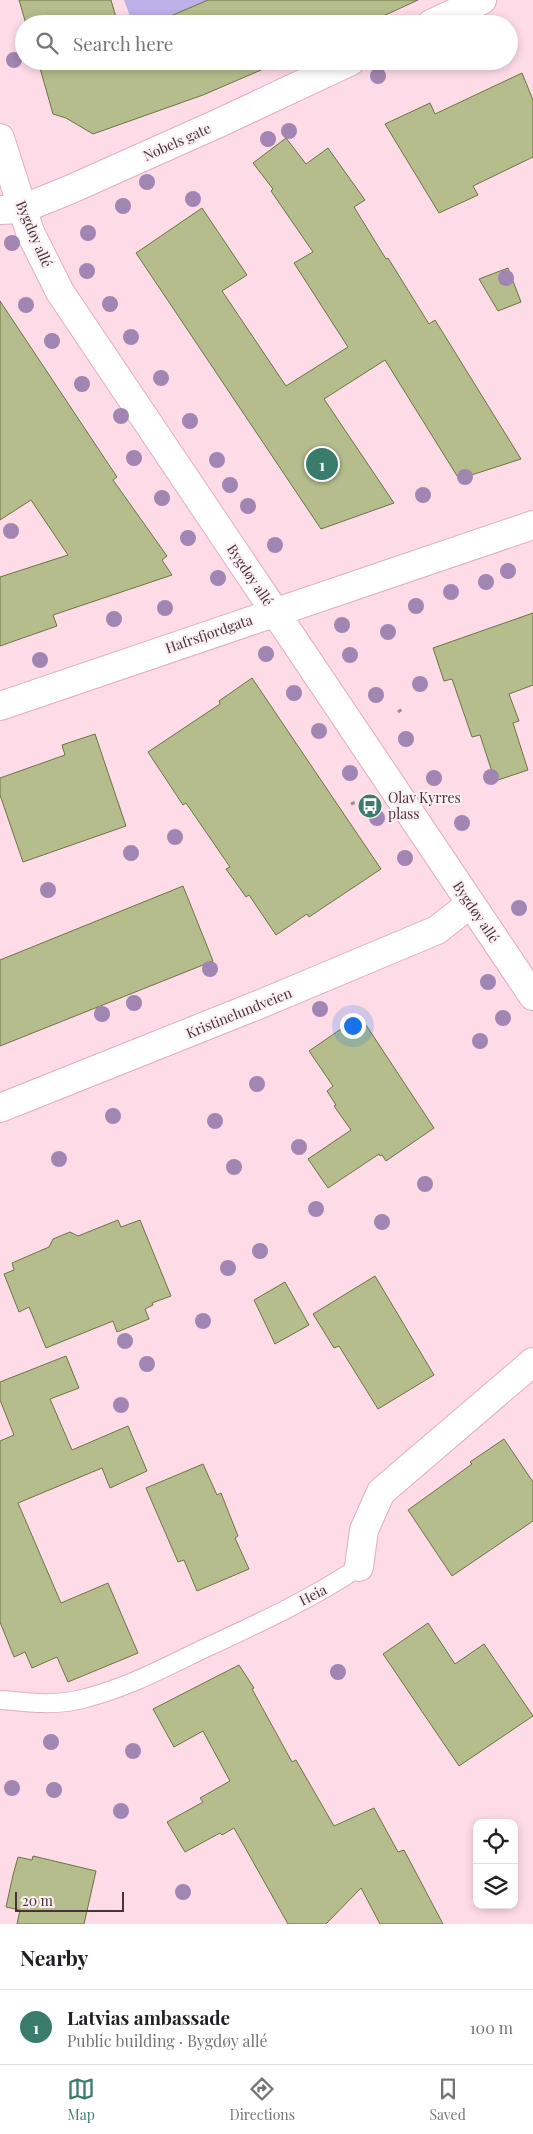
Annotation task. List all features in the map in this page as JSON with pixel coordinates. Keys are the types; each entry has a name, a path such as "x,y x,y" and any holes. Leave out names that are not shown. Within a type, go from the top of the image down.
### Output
{"street":[{"path":"450,15 482,0"},
{"name":"Nobels gate","path":"11,209 192,135 332,70"},
{"name":"Bygdøy allé","path":"0,138 11,209 60,292 533,996"},
{"name":"Hafrsfjordgata","path":"0,706 533,525"},
{"name":"Kristinelundveien","path":"0,1108 258,1006 429,934 470,904"},
{"name":"Heia","path":"359,1567 364,1530 382,1492 533,1362"}],"lane":[{"name":"Heia","path":"3,1700 38,1704 84,1699 128,1684 244,1630 329,1587 359,1567"}],"path":[{"path":"398,712 404,708"},
{"path":"351,804 356,802"}],"shaded area":[{"path":"124,0 210,0 177,15 130,15"}],"building":[{"path":"19,0 111,0 115,15 23,15"},
{"path":"208,0 418,0 386,15 173,15"},
{"path":"41,70 261,70 203,95 93,134 66,118 53,114"},
{"path":"522,73 533,100 533,157 473,186 478,195 439,213 385,124 430,103 435,114"},
{"path":"286,138 306,164 328,148 365,200 354,207 386,259 388,258 429,324 435,320 521,459 459,479 385,360 324,399 394,503 321,529 136,253 202,208 247,275 222,291 286,386 348,347 294,263 313,252 271,191 273,189 253,163"},
{"path":"508,268 521,302 498,311 479,279"},
{"path":"0,301 117,477 113,480 167,556 162,560 172,575 53,615 57,626 0,646 0,577 68,555 31,500 0,520"},
{"path":"533,613 533,685 509,694 519,721 513,723 528,770 495,781 480,735 472,737 452,679 444,681 433,648"},
{"path":"252,678 381,869 309,917 307,914 276,935 249,895 246,897 226,869 230,867 186,803 183,805 148,752 220,704 219,701"},
{"path":"95,734 126,826 23,862 0,795 0,778 65,755 62,745"},
{"path":"183,886 213,961 0,1046 0,960"},
{"path":"360,1016 434,1128 386,1161 379,1154 328,1188 308,1159 351,1130 334,1106 336,1105 327,1091 333,1086 309,1051"},
{"path":"118,1220 121,1227 140,1220 171,1296 152,1303 153,1305 145,1309 149,1319 117,1332 113,1321 46,1348 29,1307 19,1312 4,1274 14,1270 12,1263 49,1247 53,1239 70,1232 78,1236"},
{"path":"375,1276 434,1375 378,1409 339,1346 334,1348 313,1314"},
{"path":"285,1282 309,1325 275,1344 254,1300"},
{"path":"66,1356 79,1388 50,1399 72,1450 128,1426 147,1471 110,1488 102,1468 18,1503 61,1603 108,1583 138,1653 68,1682 57,1657 32,1668 25,1652 14,1657 0,1622 0,1441 14,1435 0,1400 0,1382"},
{"path":"504,1439 533,1482 533,1521 452,1576 408,1510 472,1464 470,1462"},
{"path":"203,1464 217,1495 221,1493 238,1536 235,1538 249,1569 197,1591 184,1560 178,1562 146,1488"},
{"path":"428,1623 455,1664 484,1644 533,1716 459,1766 383,1654"},
{"path":"239,1665 254,1688 252,1689 292,1762 296,1760 334,1826 374,1808 398,1852 404,1850 443,1924 380,1924 361,1888 326,1924 288,1924 234,1828 222,1835 220,1833 185,1852 167,1822 203,1802 200,1798 230,1781 203,1731 174,1747 153,1709"},
{"path":"33,1856 96,1871 84,1924 17,1924 20,1910 6,1907 13,1875 18,1857 32,1860"}],"place":[{"name":"Latvias ambassade","path":"322,464"},
{"name":"Olav Kyrres plass","path":"370,806"}]}
